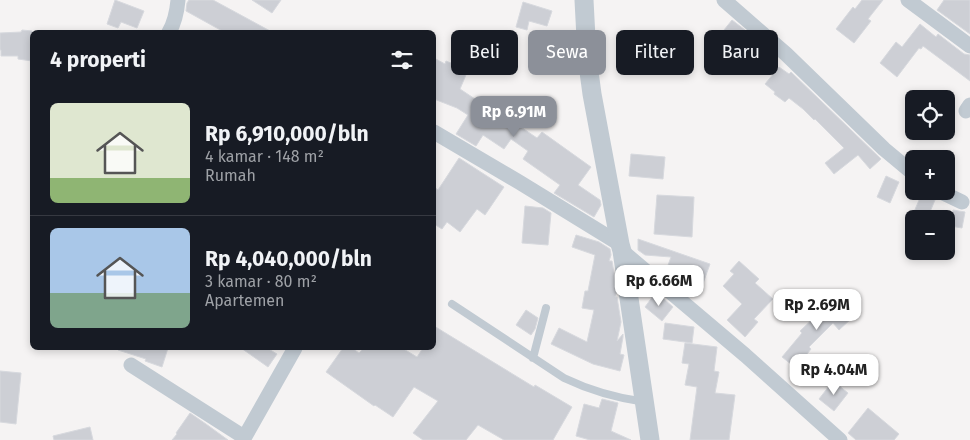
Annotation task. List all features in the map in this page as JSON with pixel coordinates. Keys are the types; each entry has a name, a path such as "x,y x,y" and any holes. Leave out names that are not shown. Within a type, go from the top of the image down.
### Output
{"street":[{"path":"170,30 177,10 178,0"},
{"path":"584,0 587,58 592,94 621,248 650,440"},
{"path":"724,0 786,54 884,149 905,166"},
{"path":"908,0 970,46"},
{"path":"436,133 621,248 840,440"},
{"path":"955,199 962,202"},
{"path":"131,365 244,439 294,350"}],"lane":[{"path":"452,304 564,378 582,387 625,400 644,402"},
{"path":"534,358 546,308"}],"building":[{"path":"115,0 144,11 137,28 121,22 118,28 107,24"},
{"path":"189,0 213,0 268,30 220,30 186,11"},
{"path":"252,0 281,0 272,13"},
{"path":"862,0 883,0 868,19 871,21 854,43 836,29 853,7 855,9"},
{"path":"944,0 970,0 970,34 937,10"},
{"path":"523,2 552,11 547,26 529,21 527,30 516,27"},
{"path":"732,20 745,30 724,30"},
{"path":"920,24 936,37 938,34 964,54 970,55 970,81 923,46 921,49 919,48 897,77 880,63 896,42 902,47"},
{"path":"22,30 30,31 30,61 18,59 18,56 1,56 0,33 21,32"},
{"path":"436,59 445,64 446,61 451,63 451,75 466,75 460,89 537,138 542,132 591,167 578,185 600,200 601,205 594,217 554,193 560,185 523,159 528,151 511,139 504,149 483,135 476,146 456,134 468,115 457,108 436,100"},
{"path":"779,67 789,74 791,72 881,159 870,169 858,155 834,174 825,163 844,148 803,109 789,98 785,102 765,84 772,75 778,75"},
{"path":"631,154 665,157 663,179 629,176"},
{"path":"459,158 504,187 485,215 477,209 460,232 447,222 442,229 436,225 436,188 438,190"},
{"path":"886,176 899,182 890,203 877,197"},
{"path":"657,195 694,197 692,237 654,234"},
{"path":"919,200 935,200 931,210 915,210"},
{"path":"525,206 543,208 551,213 548,245 522,243"},
{"path":"955,210 965,212 962,228 955,227"},
{"path":"576,235 599,242 610,249 609,261 612,261 617,291 615,297 617,297 621,322 617,341 623,334 620,354 624,355 620,371 593,364 551,344 559,328 587,342 594,310 582,308 585,291 588,291 595,255 572,247"},
{"path":"638,239 710,264 701,289 669,277 674,270 667,268 671,257 645,255 638,250"},
{"path":"739,261 759,279 755,283 773,299 754,319 758,322 745,337 727,320 742,304 723,286 734,274 730,271"},
{"path":"656,292 673,307 662,321 645,307"},
{"path":"835,298 852,318 839,330 833,323 809,347 811,349 796,368 782,357 802,333 800,331"},
{"path":"526,310 538,318 531,335 516,325"},
{"path":"665,323 694,327 692,343 663,339"},
{"path":"436,327 534,387 535,385 572,407 553,440 504,440 478,425 466,440 423,440 413,433 438,401 414,387 393,417 326,372 342,350 355,350 359,353 362,350 405,350 417,357 422,350 436,350"},
{"path":"685,343 717,347 714,371 719,372 715,393 735,395 729,440 690,440 697,387 685,385 689,364 682,363"},
{"path":"118,350 167,350 162,367 145,361 146,359"},
{"path":"244,350 270,350 277,354 268,367"},
{"path":"862,356 871,366 859,378 849,368"},
{"path":"0,371 21,373 16,424 0,422"},
{"path":"833,381 848,393 834,411 819,399"},
{"path":"602,399 618,403 611,431 631,440 590,440 576,436 584,404 599,408"},
{"path":"868,408 899,434 894,440 856,440 848,433"},
{"path":"190,413 228,440 172,440"},
{"path":"90,427 93,440 54,440 53,436"}]}
